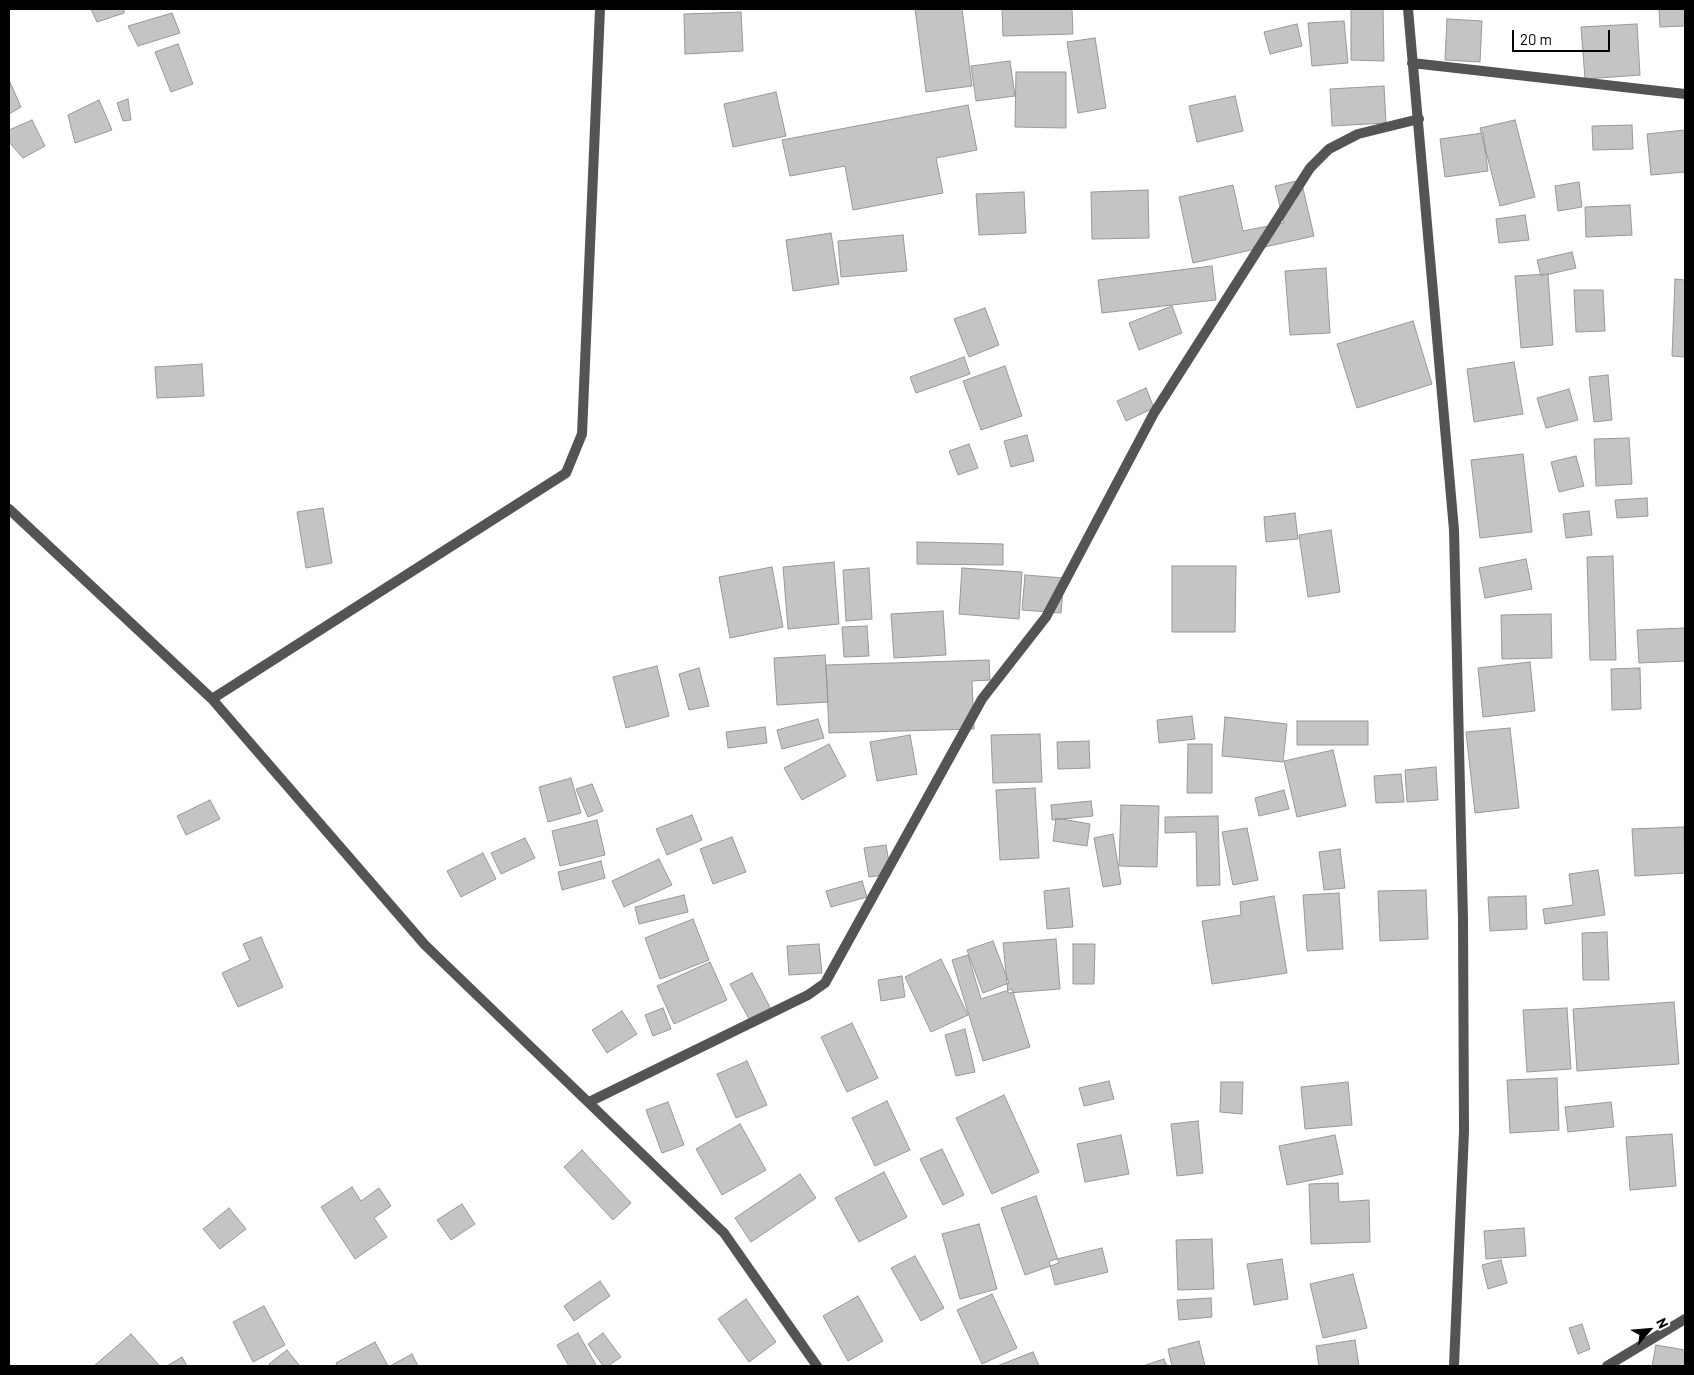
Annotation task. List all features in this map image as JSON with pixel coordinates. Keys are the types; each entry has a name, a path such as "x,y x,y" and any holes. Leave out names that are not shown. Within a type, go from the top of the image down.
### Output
{"street":[{"path":"212,699 566,473 582,434 600,9"},
{"path":"1408,9 1454,530 1463,919 1464,1131 1454,1366"},
{"path":"1412,63 1685,94"},
{"path":"589,1102 808,995 825,983 982,699 1046,618 1154,413 1310,168 1329,149 1358,134 1419,119"},
{"path":"9,509 212,699 425,945 724,1233 817,1366"},
{"path":"1607,1366 1685,1319"}],"building":[{"path":"91,9 124,9 124,13 97,22"},
{"path":"915,9 962,9 972,86 926,92"},
{"path":"1002,9 1072,9 1073,34 1003,36"},
{"path":"1351,9 1383,9 1384,61 1351,60"},
{"path":"1659,9 1685,9 1685,26 1660,27"},
{"path":"741,12 743,51 685,54 684,14"},
{"path":"172,13 180,33 138,46 128,26"},
{"path":"1447,19 1482,21 1480,62 1445,60"},
{"path":"1344,21 1348,63 1312,66 1308,23"},
{"path":"1297,24 1302,46 1270,54 1264,32"},
{"path":"1637,24 1640,75 1585,79 1581,27"},
{"path":"1095,38 1106,108 1078,113 1067,42"},
{"path":"178,44 193,84 171,92 155,52"},
{"path":"1010,61 1015,96 976,101 971,66"},
{"path":"1016,72 1066,72 1066,128 1015,127"},
{"path":"9,80 21,107 9,114"},
{"path":"1384,86 1386,123 1332,126 1330,89"},
{"path":"776,92 786,136 733,147 724,104"},
{"path":"1235,96 1243,131 1197,142 1189,106"},
{"path":"128,99 131,120 123,121 117,103"},
{"path":"99,100 112,130 75,143 68,115"},
{"path":"968,105 977,150 936,158 943,193 853,210 845,166 790,176 782,140"},
{"path":"32,120 45,146 23,158 9,142 9,130"},
{"path":"1515,120 1535,197 1500,206 1480,128"},
{"path":"1632,125 1633,149 1593,150 1592,126"},
{"path":"1685,130 1685,172 1651,175 1647,134"},
{"path":"1483,133 1488,171 1445,177 1440,139"},
{"path":"1301,180 1314,236 1193,263 1179,197 1233,185 1243,231 1284,223 1275,186"},
{"path":"1579,182 1582,207 1558,211 1555,186"},
{"path":"1148,190 1149,238 1092,239 1091,192"},
{"path":"1024,192 1026,233 979,235 976,194"},
{"path":"1630,205 1632,235 1586,237 1585,207"},
{"path":"1525,215 1529,240 1499,243 1496,219"},
{"path":"831,233 839,284 793,291 786,240"},
{"path":"903,235 907,271 841,277 838,241"},
{"path":"1572,252 1576,268 1541,276 1537,260"},
{"path":"1212,266 1216,300 1102,313 1098,280"},
{"path":"1326,268 1330,333 1290,335 1285,271"},
{"path":"1548,274 1553,345 1521,348 1515,276"},
{"path":"1675,279 1685,280 1685,357 1672,356"},
{"path":"1574,290 1603,290 1605,331 1576,332"},
{"path":"1172,306 1182,333 1139,350 1129,323"},
{"path":"985,308 999,345 969,357 954,319"},
{"path":"1413,321 1432,384 1357,408 1337,344"},
{"path":"964,357 970,374 916,393 910,377"},
{"path":"1514,362 1523,414 1474,422 1467,369"},
{"path":"202,364 204,396 157,398 155,367"},
{"path":"1005,366 1022,416 981,430 963,381"},
{"path":"1608,375 1612,420 1594,422 1589,377"},
{"path":"1146,388 1154,408 1126,421 1117,401"},
{"path":"1569,389 1578,420 1546,428 1537,398"},
{"path":"1027,435 1034,461 1011,467 1004,441"},
{"path":"1629,438 1632,484 1596,486 1594,439"},
{"path":"969,444 978,468 958,475 949,451"},
{"path":"1523,454 1532,532 1480,538 1471,460"},
{"path":"1576,456 1584,486 1559,492 1551,462"},
{"path":"1647,498 1648,516 1617,518 1615,500"},
{"path":"323,508 332,563 306,568 297,512"},
{"path":"1589,511 1592,535 1566,538 1563,514"},
{"path":"1295,513 1298,539 1266,542 1264,517"},
{"path":"1331,530 1340,592 1308,597 1299,535"},
{"path":"917,542 1003,544 1003,565 917,564"},
{"path":"1613,556 1616,660 1590,660 1587,557"},
{"path":"1526,559 1532,589 1485,598 1479,568"},
{"path":"834,562 839,624 788,629 783,567"},
{"path":"1172,566 1236,566 1235,632 1172,632"},
{"path":"772,567 783,627 730,638 719,577"},
{"path":"869,568 872,619 846,621 843,570"},
{"path":"962,568 1022,572 1019,619 959,614"},
{"path":"1025,575 1064,578 1061,613 1022,610"},
{"path":"943,611 946,655 894,658 891,614"},
{"path":"1551,614 1552,658 1502,659 1501,615"},
{"path":"867,626 869,656 844,657 842,627"},
{"path":"1685,628 1685,661 1639,663 1637,630"},
{"path":"825,655 828,702 777,705 774,658"},
{"path":"989,660 990,680 972,681 974,729 829,733 826,665"},
{"path":"1530,662 1535,711 1483,717 1478,668"},
{"path":"657,666 669,716 626,728 613,677"},
{"path":"699,668 709,706 689,710 679,674"},
{"path":"1640,668 1641,709 1612,710 1611,669"},
{"path":"1192,716 1195,739 1159,743 1157,720"},
{"path":"1225,717 1287,724 1283,762 1222,756"},
{"path":"818,719 824,738 782,749 777,730"},
{"path":"1297,721 1368,721 1368,745 1297,745"},
{"path":"765,727 767,743 728,748 726,732"},
{"path":"1510,728 1519,808 1475,813 1466,732"},
{"path":"1040,734 1042,782 993,783 991,735"},
{"path":"910,735 917,774 877,781 870,742"},
{"path":"1089,741 1090,768 1058,769 1057,742"},
{"path":"829,744 846,776 802,800 784,768"},
{"path":"1188,744 1212,744 1212,793 1187,793"},
{"path":"1333,750 1346,806 1297,817 1284,761"},
{"path":"1436,767 1438,800 1407,802 1405,770"},
{"path":"1401,774 1404,802 1376,803 1374,776"},
{"path":"571,778 581,813 548,822 539,787"},
{"path":"592,784 603,811 588,817 576,789"},
{"path":"1035,788 1039,858 1000,860 996,790"},
{"path":"1284,790 1289,809 1259,816 1255,798"},
{"path":"210,800 220,819 186,835 177,816"},
{"path":"1091,801 1093,816 1052,820 1051,805"},
{"path":"1121,805 1159,806 1157,867 1119,866"},
{"path":"692,815 702,840 667,855 656,829"},
{"path":"1218,816 1220,885 1197,886 1196,832 1165,833 1165,817"},
{"path":"1056,818 1090,824 1087,846 1053,841"},
{"path":"597,820 605,855 560,866 552,831"},
{"path":"1684,827 1685,873 1635,876 1632,829"},
{"path":"1247,828 1258,880 1233,885 1222,832"},
{"path":"1113,834 1121,884 1103,887 1094,838"},
{"path":"732,837 746,872 713,884 700,849"},
{"path":"525,838 535,858 501,874 491,853"},
{"path":"886,845 891,874 869,877 864,848"},
{"path":"1340,849 1345,888 1324,890 1319,852"},
{"path":"483,853 496,879 461,897 447,871"},
{"path":"659,859 672,885 624,907 612,881"},
{"path":"601,861 605,878 562,890 558,872"},
{"path":"1598,870 1605,915 1545,924 1543,909 1573,905 1569,874"},
{"path":"862,881 867,897 831,907 826,891"},
{"path":"1069,888 1073,927 1047,929 1044,891"},
{"path":"1426,890 1428,939 1380,941 1378,891"},
{"path":"1339,893 1343,949 1307,951 1303,895"},
{"path":"684,895 688,912 639,924 635,907"},
{"path":"1274,896 1287,973 1212,984 1202,921 1241,915 1240,902"},
{"path":"1526,896 1527,929 1490,931 1488,897"},
{"path":"693,919 709,960 660,979 645,938"},
{"path":"1607,932 1609,980 1583,980 1582,933"},
{"path":"261,937 283,987 238,1007 222,973 250,960 243,944"},
{"path":"1056,939 1060,989 1008,993 1003,943"},
{"path":"993,941 1009,983 983,993 967,950"},
{"path":"819,944 822,973 789,975 787,946"},
{"path":"1073,944 1095,944 1094,984 1073,984"},
{"path":"968,955 981,999 1012,989 1030,1047 983,1061 952,960"},
{"path":"941,959 968,1015 931,1032 905,977"},
{"path":"710,962 727,1000 674,1024 657,986"},
{"path":"752,973 774,1015 753,1026 730,984"},
{"path":"902,976 905,997 881,1001 878,980"},
{"path":"1674,1002 1679,1064 1577,1071 1573,1009"},
{"path":"663,1008 671,1029 653,1036 645,1015"},
{"path":"1567,1008 1571,1069 1527,1072 1523,1010"},
{"path":"622,1011 637,1034 607,1053 592,1030"},
{"path":"852,1023 878,1078 847,1092 821,1037"},
{"path":"965,1029 975,1072 956,1076 945,1035"},
{"path":"747,1061 767,1105 736,1118 717,1074"},
{"path":"1557,1078 1559,1130 1510,1133 1507,1080"},
{"path":"1109,1081 1114,1099 1084,1106 1079,1088"},
{"path":"1221,1082 1243,1082 1242,1114 1220,1112"},
{"path":"1348,1082 1352,1125 1305,1129 1301,1087"},
{"path":"1004,1095 1039,1172 992,1194 956,1118"},
{"path":"887,1101 910,1150 875,1166 852,1118"},
{"path":"668,1102 684,1145 662,1153 646,1110"},
{"path":"1611,1102 1614,1127 1568,1132 1565,1107"},
{"path":"1198,1121 1203,1173 1177,1176 1171,1124"},
{"path":"740,1124 766,1170 722,1195 696,1149"},
{"path":"1672,1134 1676,1186 1630,1190 1626,1137"},
{"path":"1121,1135 1129,1174 1085,1182 1077,1144"},
{"path":"1335,1135 1343,1174 1287,1185 1279,1146"},
{"path":"942,1149 964,1195 943,1205 920,1159"},
{"path":"582,1150 631,1203 613,1220 564,1167"},
{"path":"884,1172 907,1217 859,1242 835,1198"},
{"path":"800,1174 816,1198 751,1242 735,1218"},
{"path":"1338,1183 1339,1202 1369,1200 1370,1242 1311,1244 1309,1184"},
{"path":"352,1187 361,1201 379,1188 391,1206 374,1218 387,1237 355,1259 321,1207"},
{"path":"1036,1196 1059,1263 1025,1275 1001,1208"},
{"path":"462,1204 475,1224 451,1240 437,1220"},
{"path":"229,1208 246,1229 220,1249 203,1229"},
{"path":"979,1224 997,1289 960,1299 942,1234"},
{"path":"1524,1228 1526,1256 1486,1259 1484,1231"},
{"path":"1212,1239 1214,1289 1178,1290 1176,1240"},
{"path":"1102,1248 1108,1272 1055,1285 1049,1261"},
{"path":"915,1256 944,1308 921,1321 891,1268"},
{"path":"1282,1259 1288,1299 1254,1305 1247,1264"},
{"path":"1501,1260 1507,1283 1488,1289 1482,1265"},
{"path":"1353,1274 1367,1328 1323,1338 1310,1284"},
{"path":"600,1281 610,1296 574,1321 564,1306"},
{"path":"992,1294 1017,1348 982,1364 957,1310"},
{"path":"858,1296 883,1341 848,1361 823,1316"},
{"path":"1211,1298 1212,1317 1179,1320 1177,1300"},
{"path":"746,1299 776,1342 749,1362 718,1319"},
{"path":"264,1306 285,1345 253,1362 233,1322"},
{"path":"1582,1324 1590,1349 1578,1354 1569,1328"},
{"path":"578,1333 596,1365 569,1366 557,1345"},
{"path":"603,1333 621,1357 608,1366 603,1366 588,1344"},
{"path":"131,1334 158,1366 94,1366"},
{"path":"1355,1340 1359,1366 1319,1366 1316,1346"},
{"path":"1199,1341 1205,1366 1172,1366 1168,1349"},
{"path":"375,1342 388,1366 337,1366 336,1363"},
{"path":"1656,1345 1685,1350 1685,1366 1652,1366"},
{"path":"287,1350 300,1366 271,1366 269,1364"},
{"path":"1033,1352 1039,1366 997,1366"},
{"path":"412,1354 418,1366 390,1366"},
{"path":"182,1357 187,1366 167,1366"},
{"path":"1164,1359 1167,1366 1143,1366"}]}
